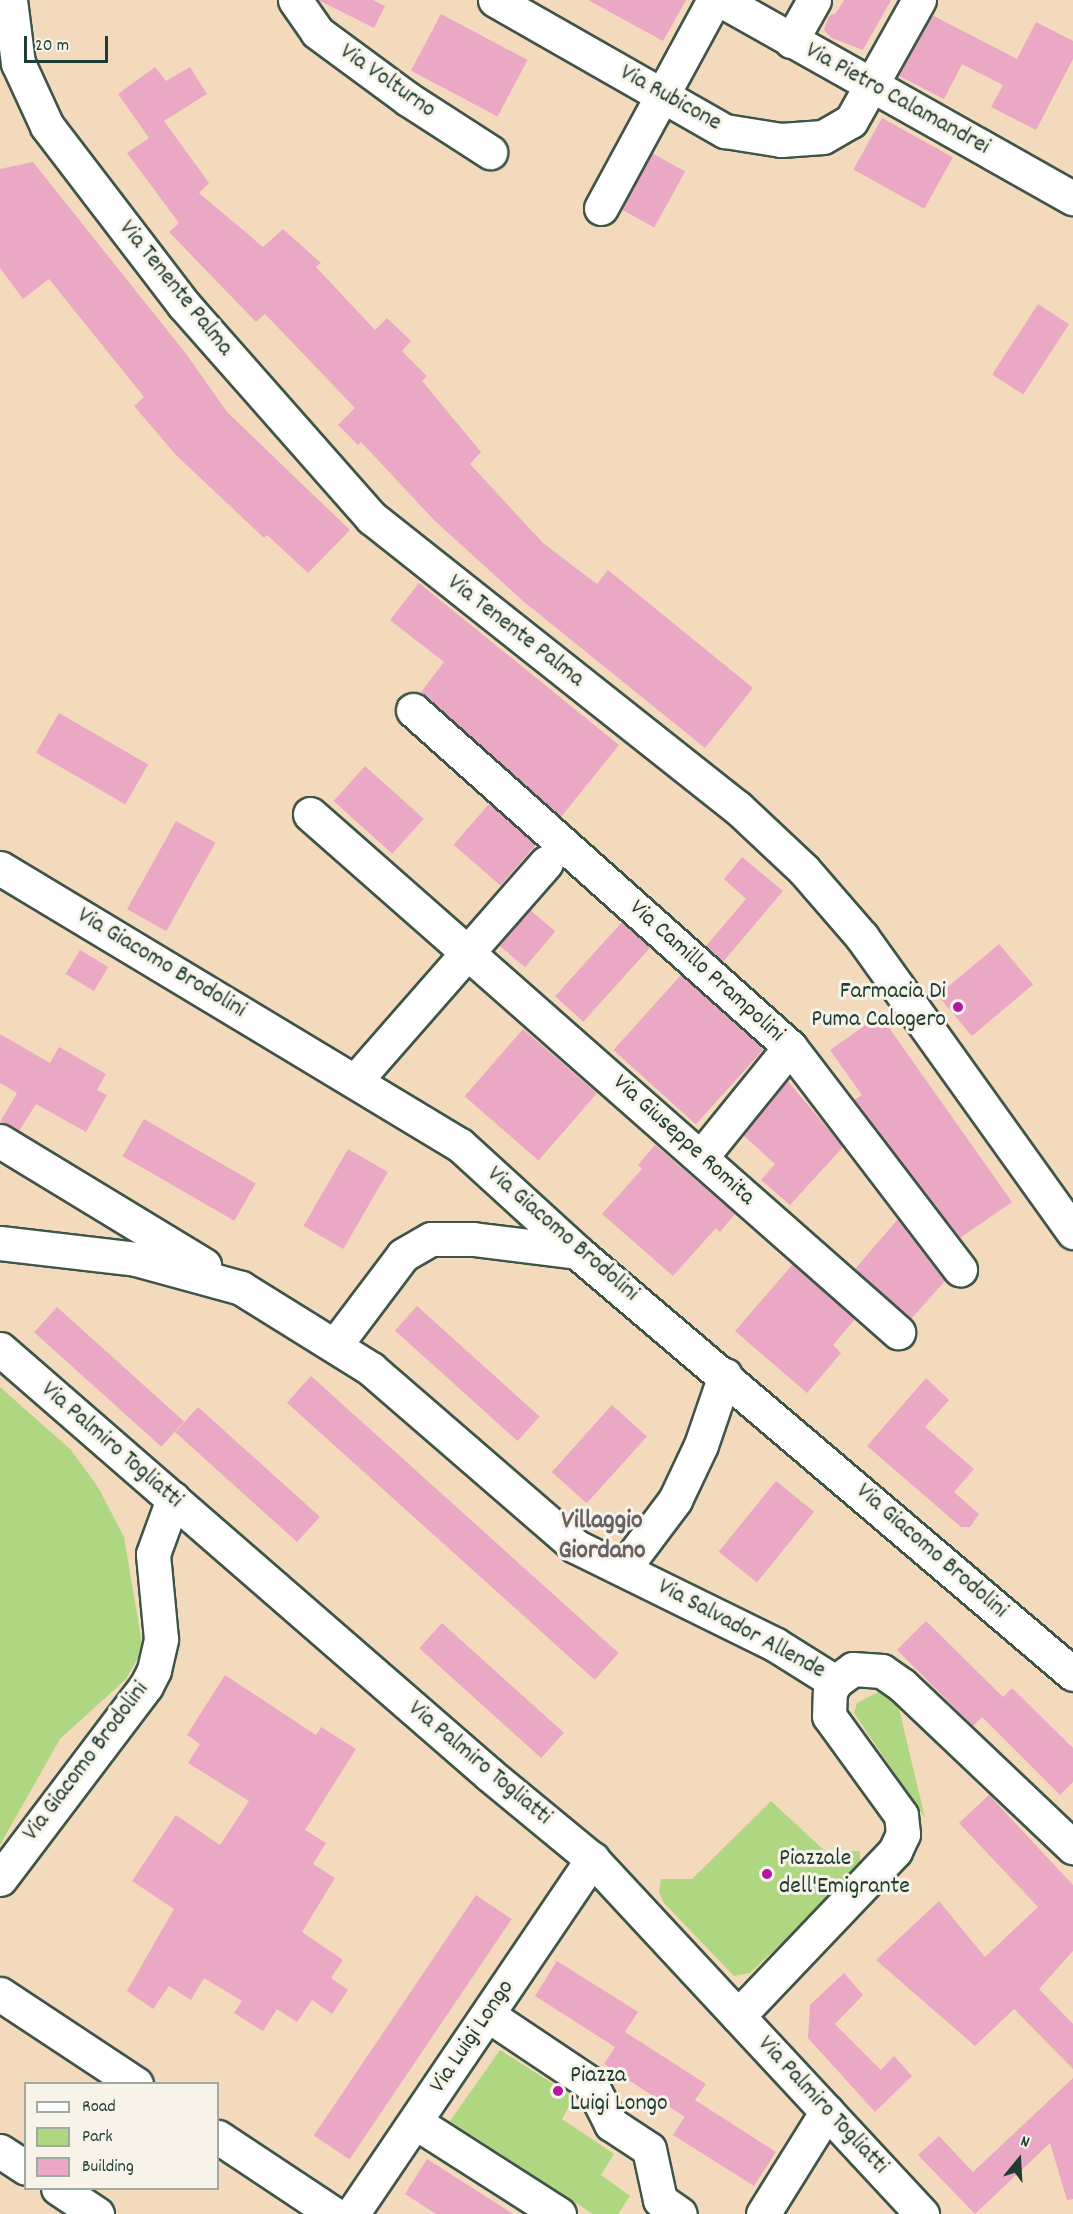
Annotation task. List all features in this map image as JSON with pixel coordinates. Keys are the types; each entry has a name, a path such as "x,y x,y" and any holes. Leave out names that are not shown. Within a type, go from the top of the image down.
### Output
{"street":[{"name":"Via Tenente Palma","path":"10,0 18,63 47,126 184,305 372,518 736,807 804,870 862,937 1073,1233"},
{"name":"Via Volturno","path":"295,0 317,32 408,99 490,152"},
{"path":"601,208 714,0"},
{"name":"Via Pietro Calamandrei","path":"721,0 1073,198"},
{"path":"791,41 814,0"},
{"name":"Via Rubicone","path":"515,5 661,95 725,131 781,140 823,137 851,121 919,0"},
{"name":"Via Camillo Prampolini","path":"413,710 790,1047 960,1269"},
{"name":"Via Giuseppe Romita","path":"310,814 898,1332"},
{"path":"355,1081 467,950 546,863"},
{"name":"Via Giacomo Brodolini","path":"0,868 460,1145 576,1252 725,1375 1073,1674"},
{"path":"701,1157 790,1047"},
{"path":"0,1142 241,1288"},
{"path":"336,1344 403,1255 431,1239 466,1238 576,1252"},
{"name":"Via Salvador Allende","path":"0,1243 136,1258 241,1288 336,1344 371,1369 575,1546 624,1568 776,1645 835,1682 828,1704 829,1716 901,1815 903,1834 895,1851 738,2016"},
{"name":"Via Palmiro Togliatti","path":"0,1349 592,1859 922,2214"},
{"path":"624,1568 675,1500 701,1445 725,1375"},
{"name":"Via Giacomo Brodolini","path":"0,1879 146,1686 154,1670 160,1639 153,1554 173,1500"},
{"path":"835,1682 853,1669 882,1671 902,1685 1073,1847"},
{"name":"Via Luigi Longo","path":"352,2214 592,1859"},
{"path":"0,1994 133,2082"},
{"path":"488,2015 591,2084 611,2124 649,2149 660,2200 680,2214"},
{"path":"763,2214 827,2111"},
{"path":"415,2122 559,2214"},
{"path":"219,2138 334,2214"},
{"path":"0,2151 24,2167"},
{"path":"61,2190 97,2214"}],"green space":[{"path":"0,1387 71,1450 98,1487 124,1537 143,1649 126,1679 60,1739 0,1845"},
{"path":"880,1691 897,1700 925,1818 854,1713 857,1703"},
{"path":"771,1801 826,1852 860,1851 860,1870 750,1973 734,1976 664,1903 659,1892 661,1879 692,1879"},
{"path":"500,2050 574,2097 562,2119 614,2154 601,2175 630,2196 618,2214 593,2214 450,2121"}],"building":[{"path":"318,0 373,0 385,6 374,28"},
{"path":"588,0 686,0 663,41"},
{"path":"844,0 891,0 863,50 832,38 824,30 829,16 836,13"},
{"path":"441,14 528,60 497,117 411,71"},
{"path":"932,15 1017,59 1036,22 1073,41 1073,59 1036,130 991,107 1003,85 962,64 944,99 899,76"},
{"path":"155,67 166,81 190,67 207,94 164,121 209,183 199,193 263,247 283,229 321,263 316,267 375,330 387,318 411,341 402,351 427,376 422,381 481,452 470,464 543,543 597,584 608,570 753,688 705,748 523,601 434,520 361,442 358,445 338,425 355,408 265,314 256,322 169,232 179,223 127,153 149,138 118,94"},
{"path":"882,118 953,157 924,209 853,170"},
{"path":"652,153 685,171 654,227 621,209"},
{"path":"33,162 187,355 227,412 350,530 308,573 267,535 264,538 176,455 134,406 144,397 49,279 23,299 0,268 0,169"},
{"path":"1038,304 1069,324 1023,395 992,374"},
{"path":"419,583 619,745 561,817 421,692 444,662 390,620"},
{"path":"59,713 148,764 125,804 36,753"},
{"path":"365,766 424,819 392,854 334,801"},
{"path":"489,804 536,845 500,885 454,845"},
{"path":"176,821 215,843 166,931 127,909"},
{"path":"742,857 783,891 723,962 706,946 746,899 724,879"},
{"path":"530,910 555,931 525,967 500,946"},
{"path":"622,922 650,947 583,1022 555,996"},
{"path":"999,944 1033,985 972,1036 938,995"},
{"path":"80,950 108,967 94,991 66,974"},
{"path":"681,975 763,1049 696,1124 613,1050"},
{"path":"880,1015 1012,1202 960,1238 854,1100 862,1095 830,1050"},
{"path":"523,1029 597,1093 539,1160 465,1096"},
{"path":"0,1034 50,1063 59,1047 106,1074 97,1090 107,1095 86,1132 36,1104 19,1131 0,1122 17,1093 0,1083"},
{"path":"787,1080 843,1147 790,1205 761,1180 775,1164 743,1135"},
{"path":"144,1119 256,1184 234,1221 122,1156"},
{"path":"655,1145 735,1214 720,1232 716,1228 673,1276 602,1214 642,1169 638,1165"},
{"path":"348,1149 388,1172 343,1249 304,1226"},
{"path":"898,1219 945,1281 911,1319 855,1269"},
{"path":"793,1264 855,1319 833,1345 841,1353 807,1393 735,1331"},
{"path":"417,1306 540,1416 518,1441 395,1331"},
{"path":"57,1307 184,1421 161,1447 34,1332"},
{"path":"311,1376 619,1653 595,1680 287,1403"},
{"path":"926,1378 949,1400 925,1427 974,1469 954,1492 979,1514 970,1527 961,1527 867,1446"},
{"path":"612,1405 647,1436 587,1503 552,1472"},
{"path":"198,1407 320,1517 297,1542 175,1432"},
{"path":"776,1481 814,1512 757,1583 719,1552"},
{"path":"926,1621 1003,1697 1012,1688 1073,1748 1073,1782 1060,1795 982,1717 973,1726 897,1650"},
{"path":"442,1623 564,1733 541,1758 419,1648"},
{"path":"225,1675 316,1735 321,1727 356,1749 305,1830 326,1843 313,1864 335,1878 302,1932 343,1960 331,1978 348,1990 332,2014 312,2000 297,2022 277,2009 263,2031 234,2013 242,2001 204,1978 191,2000 169,1986 153,2009 127,1991 174,1909 132,1881 176,1815 220,1845 249,1801 188,1763 200,1744 187,1735"},
{"path":"989,1795 1073,1885 1073,1951 1039,1989 1073,2024 1073,2069 1014,2009 975,2046 876,1960 939,1901 985,1957 1038,1907 959,1823"},
{"path":"476,1895 512,1919 349,2159 314,2135"},
{"path":"557,1961 638,2012 625,2032 706,2084 695,2100 776,2152 754,2186 673,2135 685,2117 604,2064 615,2047 535,1996"},
{"path":"844,1973 863,1995 835,2024 881,2070 894,2056 912,2076 875,2112 808,2038 810,2005"},
{"path":"1073,2078 1073,2199 1067,2200 1050,2143 975,2214 918,2155 939,2136 973,2172"},
{"path":"427,2159 513,2214 436,2214 405,2194"}],"place":[{"name":"Farmacia Di Puma Calogero","path":"958,1007"},
{"name":"Piazzale dell'Emigrante","path":"767,1874"},
{"name":"Piazza Luigi Longo","path":"558,2091"}],"district":[{"name":"Villaggio Giordano","path":"602,1537"}]}
